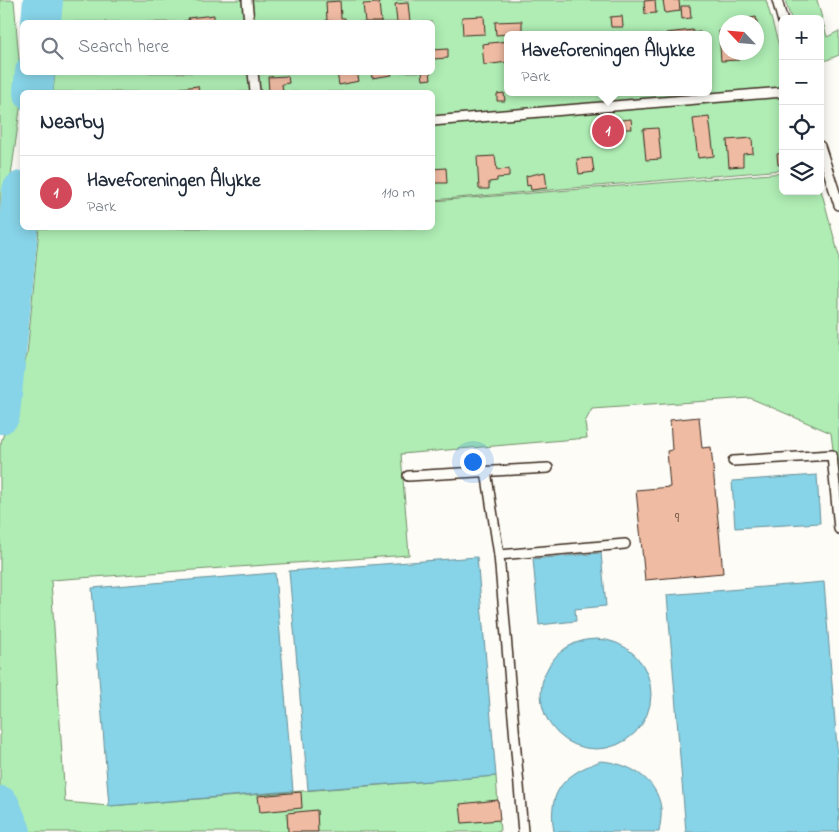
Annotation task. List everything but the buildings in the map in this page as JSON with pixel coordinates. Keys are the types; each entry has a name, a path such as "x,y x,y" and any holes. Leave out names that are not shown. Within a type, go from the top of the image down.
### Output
{"lane":[{"path":"246,0 249,20"},
{"path":"776,0 781,15"},
{"path":"253,75 255,90"},
{"path":"435,121 779,92"},
{"path":"821,150 839,205"},
{"path":"733,461 832,455 839,529"},
{"path":"408,476 548,468"},
{"path":"486,471 499,555 523,832"},
{"path":"499,555 625,544"}],"green space":[{"path":"0,0 14,0 22,90 20,90 20,110 0,257"},
{"path":"56,0 766,0 779,46 779,170 435,200 435,90 53,90 55,75 435,75 435,20 57,20"},
{"path":"785,0 817,0 821,15 790,15"},
{"path":"824,26 827,37 839,31 839,55 824,61"},
{"path":"779,173 779,195 822,195 839,256 839,498 831,433 750,398 592,409 585,422 587,438 401,454 409,555 51,580 65,802 109,806 496,776 500,832 0,832 0,446 27,355 39,230 435,230 435,201"}],"water":[{"path":"817,475 820,523 735,528 732,481"},
{"path":"601,553 606,606 575,609 576,621 539,625 533,559"},
{"path":"477,557 496,776 308,790 289,571"},
{"path":"275,573 293,791 109,806 92,588"},
{"path":"824,582 839,773 839,832 686,832 667,595"},
{"path":"596,639 617,643 635,655 647,673 651,694 647,715 635,733 617,745 596,749 575,745 557,733 545,715 541,694 545,673 557,655 575,643"},
{"path":"601,761 611,762 631,769 640,774 654,788 661,808 659,832 554,832 553,805 561,786 577,772"}],"waterway":[{"path":"41,20 43,0"},
{"path":"33,90 35,75"},
{"path":"0,414 20,211"},
{"path":"0,806 11,832"}],"place":[{"name":"Haveforeningen Ålykke","path":"608,131"}]}
